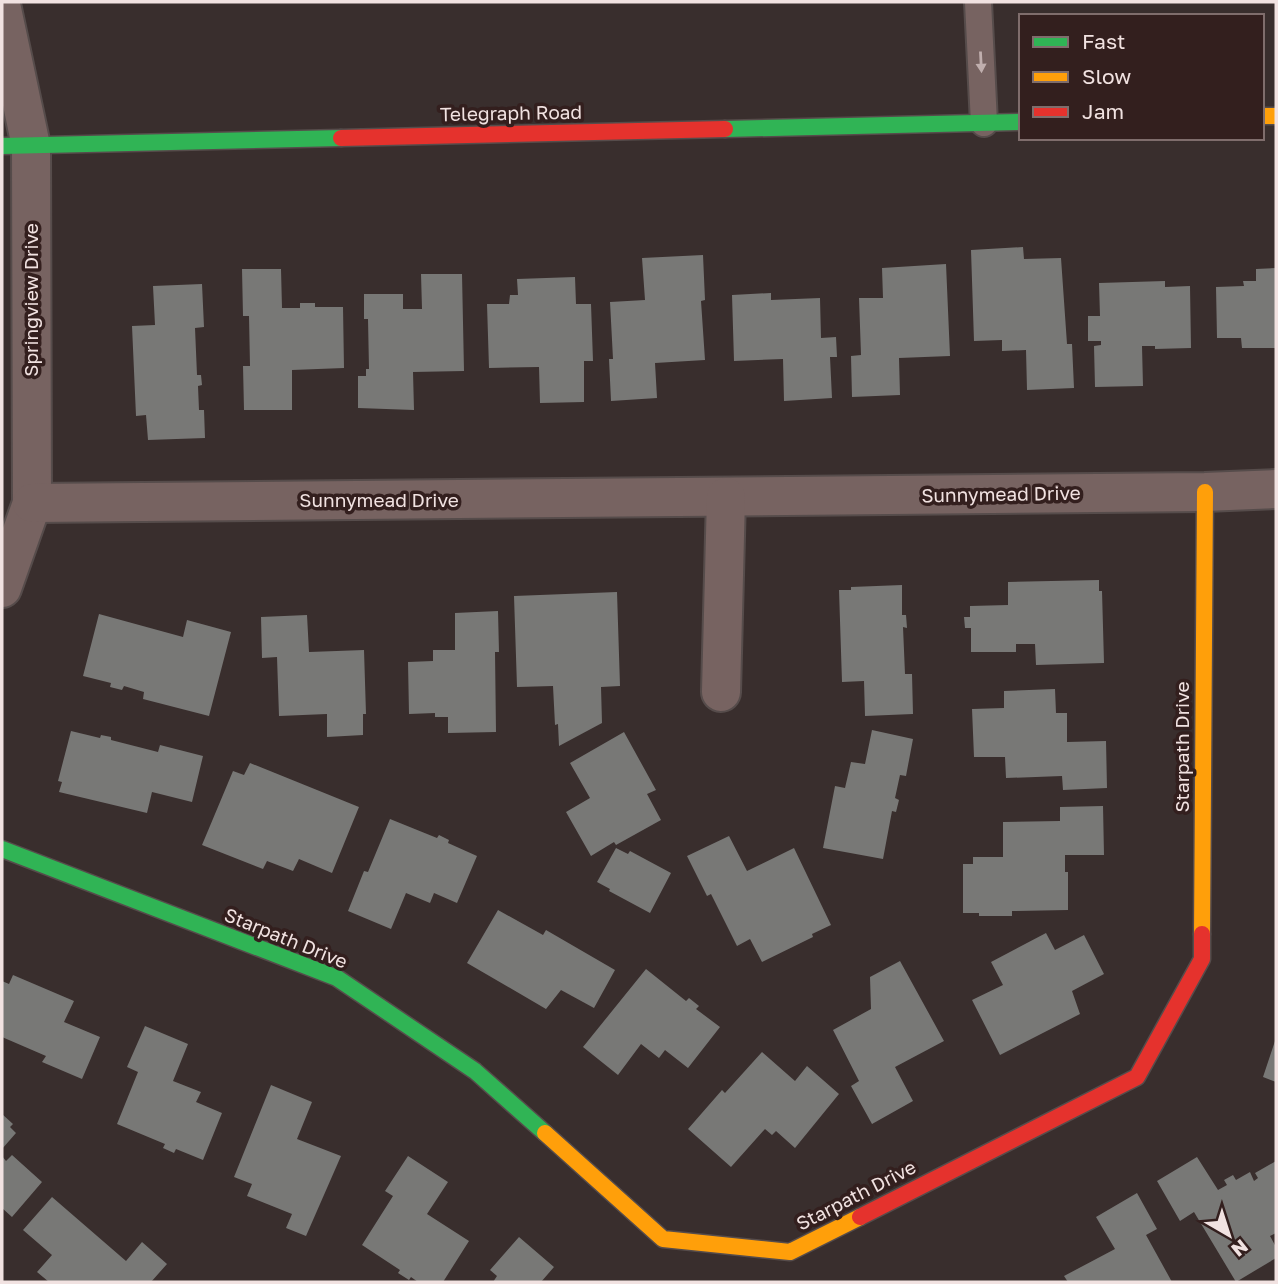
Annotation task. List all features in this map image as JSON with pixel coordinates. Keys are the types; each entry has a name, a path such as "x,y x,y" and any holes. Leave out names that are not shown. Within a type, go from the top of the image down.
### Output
{"street":[{"name":"Springview Drive","path":"2,9 16,146 32,503 2,589"},
{"name":"Telegraph Road","path":"16,146 1019,122"},
{"name":"Sunnymead Drive","path":"32,503 1205,492 1276,489"},
{"name":"Starpath Drive","path":"2,849 337,978 475,1071 663,1239 790,1252 1137,1077 1202,959 1205,492"},
{"path":"721,692 726,497"}],"lane":[{"path":"978,2 984,123"}],"building":[{"path":"1023,247 1024,259 1061,258 1067,344 1072,344 1074,388 1027,390 1026,350 1002,351 1002,340 974,341 971,250"},
{"path":"703,255 705,300 701,301 705,360 655,363 657,398 611,401 609,359 613,359 610,302 645,300 642,258"},
{"path":"946,264 950,356 899,358 900,395 852,397 851,356 861,355 859,298 883,298 882,268"},
{"path":"1276,268 1276,348 1242,348 1241,338 1217,338 1216,287 1244,286 1243,281 1256,281 1256,269"},
{"path":"242,269 281,269 282,308 300,308 300,303 315,303 315,307 343,307 344,368 292,370 292,410 244,410 243,366 250,366 249,316 243,316"},
{"path":"421,274 462,274 464,371 413,372 414,410 358,408 358,376 366,376 366,369 369,369 368,319 364,319 364,294 403,294 403,309 422,309"},
{"path":"575,277 576,304 591,304 593,361 584,361 584,402 540,403 539,367 489,368 487,304 509,304 510,295 518,295 517,279"},
{"path":"1165,281 1165,287 1190,286 1191,348 1155,349 1155,346 1142,346 1143,386 1095,387 1094,346 1101,345 1101,341 1088,341 1088,316 1100,316 1099,283"},
{"path":"202,284 204,327 195,328 197,375 201,375 202,385 198,386 199,410 204,410 205,438 148,440 146,415 136,416 132,326 155,325 153,286"},
{"path":"771,293 771,300 820,298 821,338 836,337 837,357 830,357 832,398 784,401 783,359 734,361 732,295"},
{"path":"1099,580 1099,591 1102,591 1104,663 1036,665 1035,644 1016,644 1016,652 971,652 971,628 965,628 964,617 970,617 970,606 1008,605 1008,582"},
{"path":"902,585 902,615 906,615 907,628 903,627 905,674 912,674 913,714 865,716 864,681 842,682 839,590"},
{"path":"617,592 620,686 601,687 602,723 559,746 553,686 517,687 514,596"},
{"path":"498,611 499,652 495,652 496,732 448,733 448,717 435,717 435,713 409,714 408,662 433,661 433,650 455,650 455,613"},
{"path":"99,614 183,637 187,620 231,632 209,716 143,699 144,692 124,686 122,690 110,687 111,683 83,676"},
{"path":"307,615 309,652 364,650 366,714 363,714 363,735 327,737 327,714 279,716 277,657 262,658 261,617"},
{"path":"1055,689 1056,713 1067,713 1067,742 1106,741 1107,788 1063,790 1062,776 1006,778 1005,757 974,757 972,709 1004,708 1004,691"},
{"path":"872,730 913,739 906,776 900,775 895,798 899,800 896,812 892,811 883,859 823,848 835,786 845,788 851,762 865,764"},
{"path":"71,731 100,738 101,735 111,737 111,740 158,752 160,745 203,756 192,802 152,792 147,813 59,792 62,782 58,781"},
{"path":"624,732 656,790 647,794 661,820 591,856 566,812 590,798 570,763"},
{"path":"250,763 359,807 332,873 299,859 293,871 267,861 263,869 202,845 233,771 244,775"},
{"path":"1103,806 1104,855 1065,855 1068,910 1012,911 1012,916 963,913 963,864 973,864 973,857 1003,857 1003,822 1060,821 1060,807"},
{"path":"390,819 437,838 439,835 449,840 448,843 477,856 457,903 434,893 430,903 406,893 391,929 348,911"},
{"path":"729,836 747,871 794,848 831,925 762,962 750,939 737,946 711,894 707,896 687,856"},
{"path":"616,848 628,854 630,851 671,873 650,913 597,882"},
{"path":"498,910 543,935 546,930 615,970 594,1008 561,990 546,1009 467,963"},
{"path":"1046,933 1055,950 1084,935 1104,974 1072,991 1080,1014 1000,1055 972,1000 1003,985 991,962"},
{"path":"900,961 944,1041 895,1067 913,1101 872,1124 851,1086 859,1081 833,1030 871,1009 870,977"},
{"path":"646,969 686,1001 689,998 699,1006 696,1009 720,1027 688,1068 665,1050 659,1058 641,1044 618,1075 583,1047"},
{"path":"13,975 74,1001 64,1022 100,1037 82,1079 42,1062 46,1056 2,1037 2,981 9,984"},
{"path":"145,1026 188,1044 173,1081 201,1092 196,1102 222,1113 203,1160 176,1149 174,1153 163,1148 165,1144 117,1124 138,1072 127,1067"},
{"path":"1276,1038 1276,1082 1263,1077"},
{"path":"762,1052 795,1081 807,1066 839,1094 795,1148 776,1131 772,1135 765,1129 731,1167 688,1129 722,1090 725,1093"},
{"path":"271,1085 312,1102 297,1139 341,1156 306,1236 286,1228 292,1214 247,1196 252,1184 234,1177"},
{"path":"2,1114 13,1124 10,1127 16,1133 2,1149"},
{"path":"12,1155 42,1182 12,1217 2,1208 2,1156 6,1161"},
{"path":"408,1156 448,1182 427,1214 469,1241 443,1282 418,1282 411,1277 409,1280 398,1273 400,1270 362,1245 393,1196 385,1191"},
{"path":"1197,1157 1218,1190 1227,1185 1224,1180 1233,1175 1236,1180 1250,1172 1254,1181 1258,1178 1255,1173 1276,1161 1276,1233 1270,1236 1276,1247 1276,1258 1236,1282 1194,1212 1180,1221 1157,1181"},
{"path":"1137,1193 1157,1229 1146,1235 1172,1282 1068,1282 1064,1276 1115,1249 1096,1217"},
{"path":"52,1197 126,1261 142,1242 167,1264 151,1282 49,1282 37,1272 52,1255 23,1230"},
{"path":"519,1237 554,1267 541,1282 493,1282 497,1276 490,1270"}],"traffic: fast":[{"path":"725,129 1019,122"},
{"path":"2,146 341,138"},
{"path":"2,849 337,978 475,1071 545,1133"}],"traffic: slow":[{"path":"1264,116 1276,116"},
{"path":"1202,934 1205,492"},
{"path":"545,1133 663,1239 790,1252 860,1217"}],"traffic: jam":[{"path":"341,138 725,129"},
{"path":"860,1217 1137,1077 1202,959 1202,934"}]}
